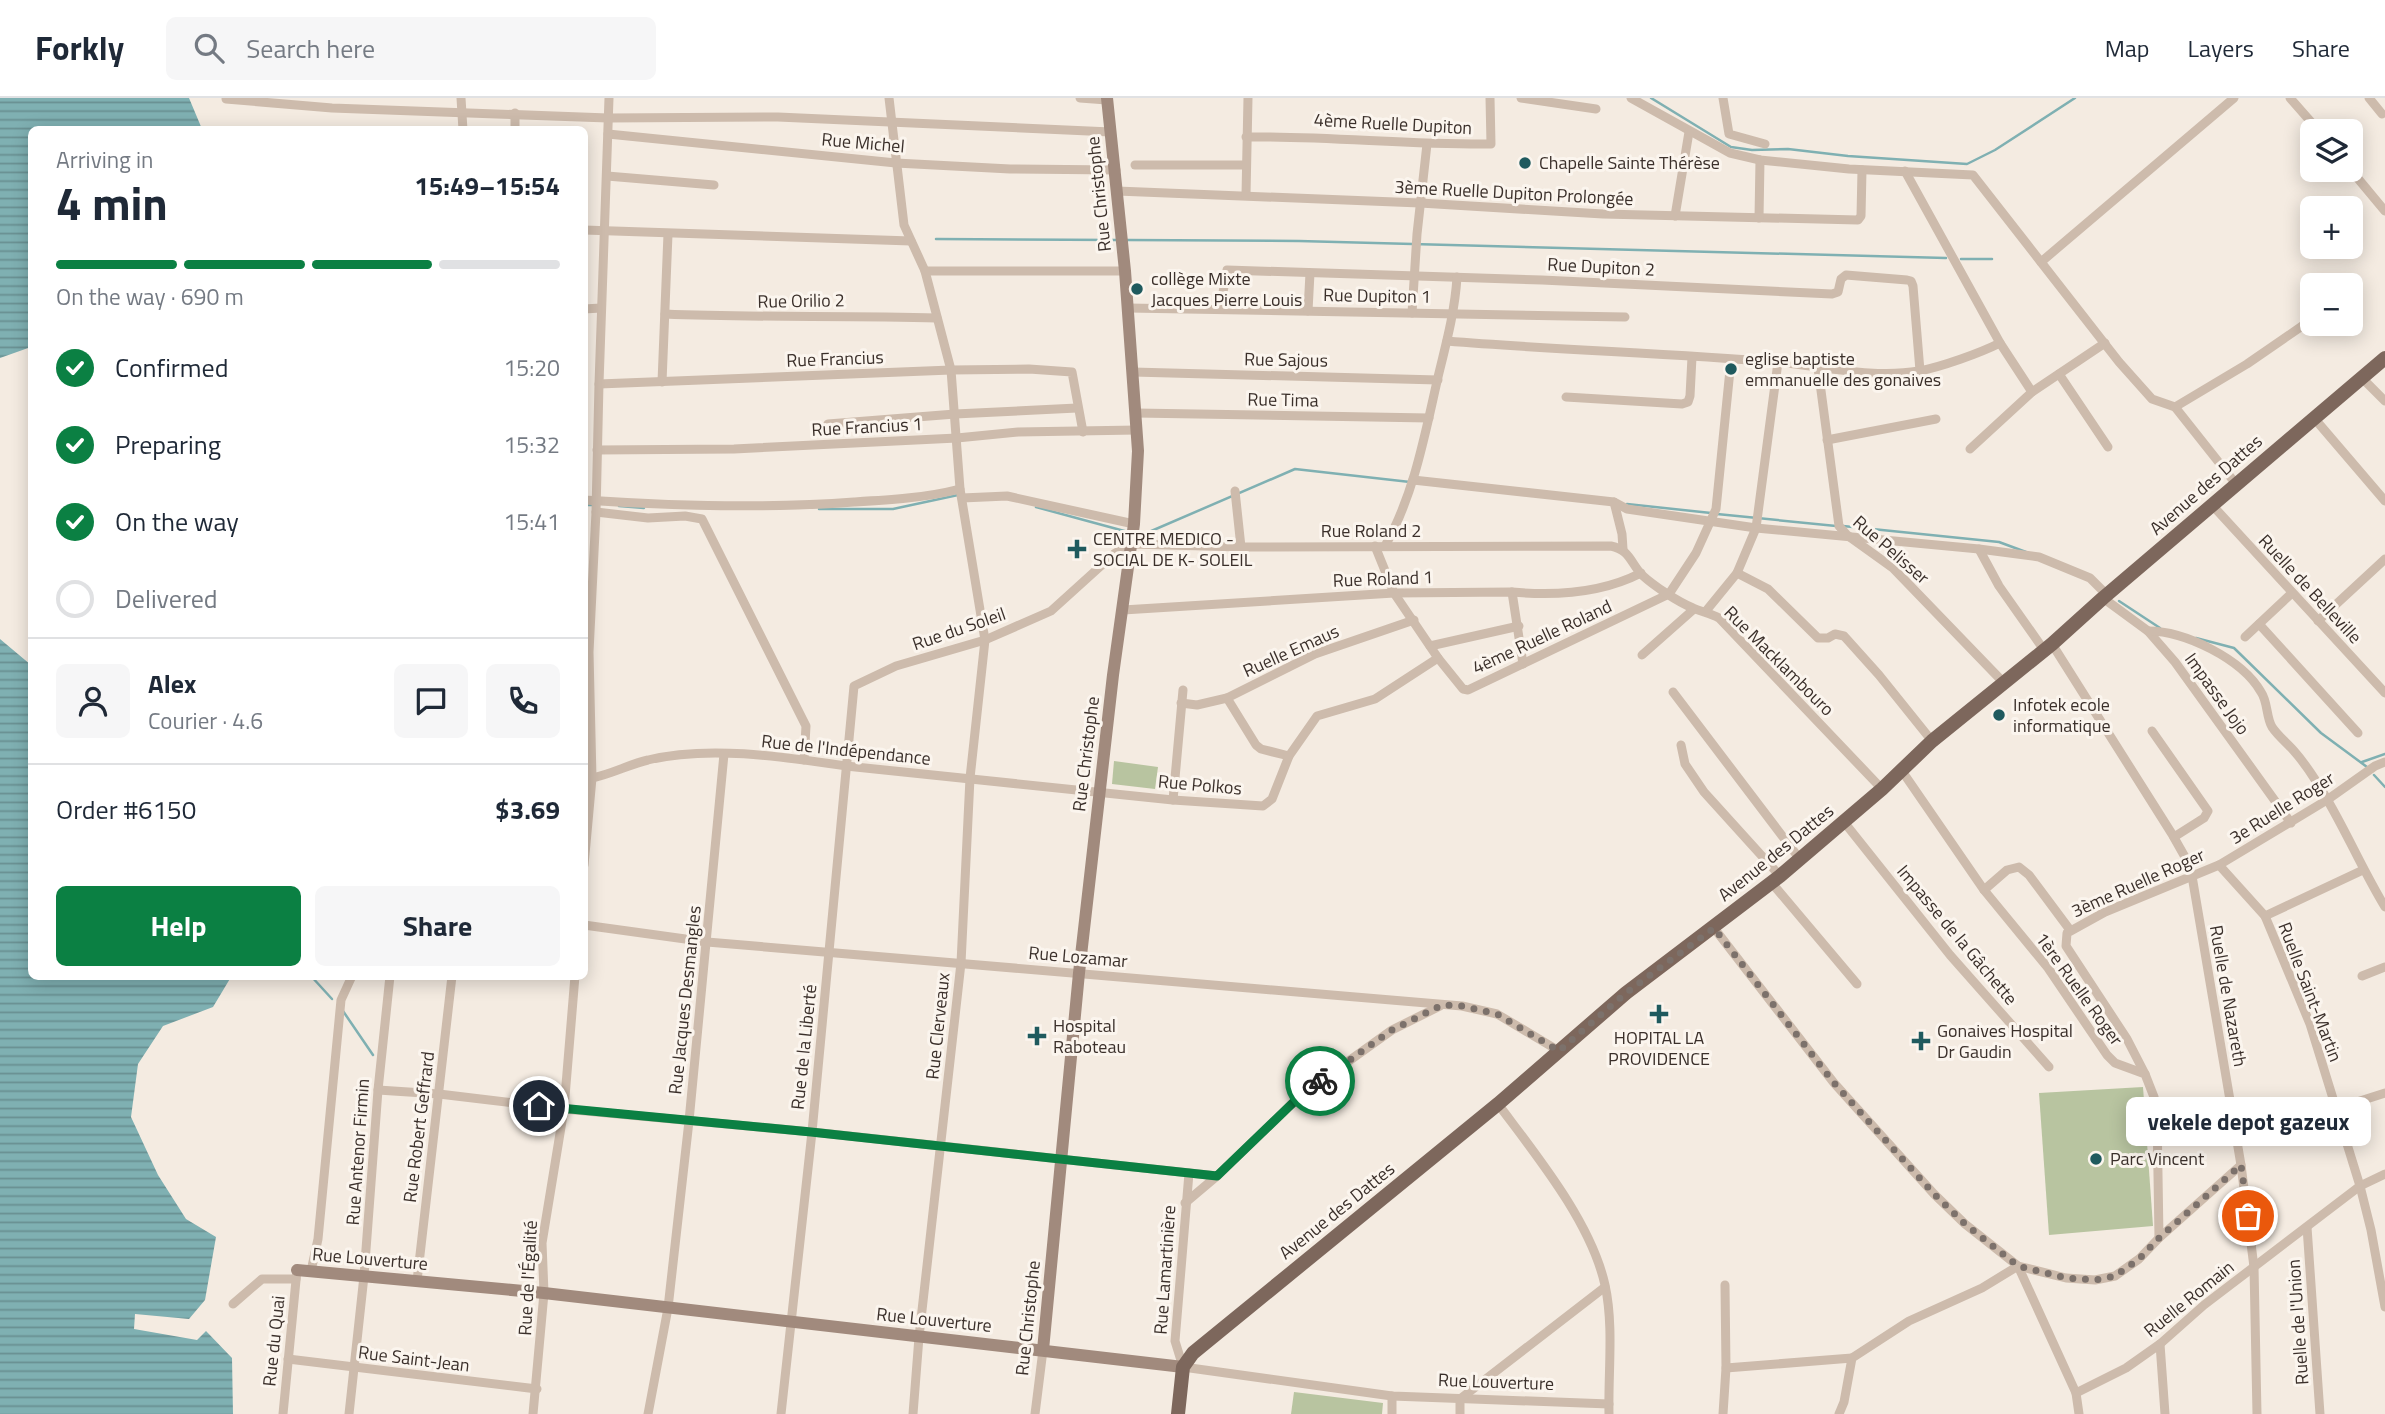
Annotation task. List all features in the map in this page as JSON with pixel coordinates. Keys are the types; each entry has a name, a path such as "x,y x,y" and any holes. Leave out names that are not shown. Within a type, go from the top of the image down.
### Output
{"main road":[{"name":"Avenue des Dattes","path":"1184,1367 1193,1353 1498,1104 1626,993 1714,928 1844,822 1932,741 2048,647 2385,358"},
{"path":"1178,1414 1184,1367"}],"street":[{"path":"461,98 463,126"},
{"path":"588,822 592,778 589,652 610,98"},
{"name":"Rue Clerveaux","path":"890,98 904,225 925,271 951,370 961,494 985,640 970,778 961,963 919,1336 913,1414"},
{"path":"1080,98 1107,99"},
{"path":"1246,195 1248,98"},
{"name":"4ème Ruelle Dupiton","path":"1246,136 1304,136 1427,144 1492,144 1490,98"},
{"path":"1521,98 1595,109"},
{"path":"1631,98 1730,153 1760,160 1862,170 1973,174 2152,399 2175,407 2236,484"},
{"path":"1723,98 1730,134 1765,144"},
{"path":"2041,261 2234,98"},
{"path":"2290,98 2308,119"},
{"path":"2369,98 2382,114"},
{"path":"226,99 332,108 462,113 608,118 778,117 1111,132"},
{"name":"Rue Christophe","path":"1035,1414 1099,792 1134,524 1138,430 1116,170 1107,99"},
{"path":"515,113 515,126"},
{"path":"1675,216 1689,132"},
{"name":"Rue Michel","path":"608,134 896,163 1010,169 1116,170"},
{"path":"1412,313 1427,144"},
{"path":"1759,218 1760,160"},
{"path":"1135,165 1246,165"},
{"name":"3ème Ruelle Dupiton Prolongée","path":"1117,191 1675,216 1858,220 1861,216 1862,170"},
{"path":"1905,172 2000,342 2032,392"},
{"path":"607,176 714,186"},
{"path":"2361,182 2385,211"},
{"path":"588,230 911,241"},
{"path":"662,382 668,234"},
{"name":"Rue Dupiton 2","path":"1220,309 1227,270 1457,277 1832,294 1838,292 1841,279 1846,275 1908,280 1913,286 1920,371"},
{"path":"925,271 1125,271"},
{"path":"1308,311 1310,273"},
{"path":"1437,658 1394,593 1380,546 1412,481 1453,314 1457,277"},
{"path":"588,309 601,308"},
{"name":"Rue Dupiton 1","path":"1128,308 1625,317"},
{"name":"Rue Orilio 2","path":"665,314 747,318 832,315 937,318"},
{"path":"2175,407 2247,364 2300,327"},
{"path":"1447,341 1778,362 1888,373 1920,371 1988,349 2000,342"},
{"path":"1970,449 2032,392 2105,343"},
{"path":"1566,397 1682,404 1688,402 1690,396 1692,357"},
{"path":"1670,594 1696,553 1716,509 1731,360"},
{"path":"1706,611 1737,573 1756,528 1778,362"},
{"name":"Rue Pelisser","path":"1818,368 1839,526 1847,535 1893,568 2004,683"},
{"name":"Rue Francius","path":"598,384 1028,369 1072,372 1077,408"},
{"name":"Rue Sajous","path":"1133,372 1438,380"},
{"path":"2059,374 2108,447"},
{"path":"2362,378 2385,401"},
{"path":"828,424 1077,408 1083,432"},
{"name":"Rue Tima","path":"1136,413 1429,418"},
{"path":"2314,418 2385,501"},
{"path":"1827,440 1936,419"},
{"name":"Rue Francius 1","path":"597,450 734,449 957,438 1018,432 1138,430"},
{"name":"Impasse Jojo","path":"1412,481 1614,502 1628,509 1756,528 1847,535 2039,557 2090,578 2105,596 2148,631 2175,662 2291,823"},
{"path":"588,500 734,507 796,506 961,494 1007,496 1134,524"},
{"path":"1235,496 1241,547"},
{"path":"1614,502 1623,549"},
{"name":"Ruelle de Belleville","path":"2213,506 2385,693"},
{"path":"596,512 648,518 685,516 702,519 806,726 804,760"},
{"name":"Rue Roland 2","path":"1131,544 1241,547 1611,546 1623,549"},
{"name":"Rue du Soleil","path":"846,766 854,686 896,666 985,640 1051,611 1114,554 1131,544"},
{"name":"Rue Macklambouro","path":"1623,549 1641,573 1670,594 1694,609 1706,611 1719,618 1882,789"},
{"name":"Ruelle de Nazareth","path":"1979,549 1999,586 2048,647 2174,837 2192,876 2241,1165 2254,1267 2257,1414"},
{"path":"2318,621 2385,559"},
{"name":"Rue Roland 1","path":"1123,610 1394,593 1529,593 1598,589 1621,583 1641,573"},
{"path":"1737,573 1768,589 1818,638 1828,638 1835,634 1844,636 1932,741"},
{"path":"1512,592 1523,664"},
{"path":"2245,637 2292,593"},
{"name":"4ème Ruelle Roland","path":"1437,658 1466,690 1670,594"},
{"path":"1642,655 1694,609"},
{"name":"Ruelle Emaus","path":"1181,703 1197,705 1227,698 1315,654 1414,620"},
{"path":"2259,624 2358,733"},
{"path":"1430,646 1519,626"},
{"path":"2148,631 2170,632 2209,647 2223,655 2252,680 2262,693 2272,726 2296,753 2327,800 2385,906"},
{"name":"Rue Polkos","path":"1099,792 1263,806 1272,799 1289,756 1317,716 1375,699 1437,658"},
{"path":"1173,800 1183,690"},
{"path":"1673,691 1800,858"},
{"path":"1227,698 1256,746 1289,756"},
{"path":"2152,731 2208,811 2204,818 2174,837"},
{"path":"1681,745 1685,764 1704,792 1857,984"},
{"name":"Rue de l'Indépendance","path":"592,778 648,760 684,755 724,754 1099,792"},
{"name":"Rue Jacques Desmangles","path":"649,1414 668,1308 724,754"},
{"name":"3e Ruelle Roger","path":"2219,865 2291,823 2385,762"},
{"name":"Rue de la Liberté","path":"781,1414 830,951 846,766"},
{"name":"1ère Ruelle Roger","path":"1902,771 1984,890 2048,968 2107,1055 2115,1063 2145,1074"},
{"name":"Impasse de la Gâchette","path":"1844,822 1950,955 2049,1067"},
{"name":"3ème Ruelle Roger","path":"2145,1074 2127,1039 2066,946 2065,936 2070,930 2124,903 2219,865"},
{"name":"Ruelle Saint-Martin","path":"2219,865 2265,916 2310,1024 2360,1185 2385,1307"},
{"path":"1984,890 2007,870 2019,867 2029,875 2070,930"},
{"path":"2265,916 2363,870"},
{"name":"Rue Lozamar","path":"588,926 707,942 1462,1006 1497,1014 1559,1051"},
{"path":"1714,928 1834,1083 1965,1224 2018,1266 2066,1278 2095,1280 2115,1276 2139,1259 2241,1165"},
{"path":"2362,976 2385,967"},
{"path":"311,1271 318,1239 341,1000 350,980"},
{"name":"Rue Antenor Firmin","path":"349,1414 365,1276 378,1090 390,980"},
{"name":"Rue Robert Geffrard","path":"417,1281 452,980"},
{"name":"Rue de l'Égalité","path":"533,1414 544,1293 542,1243 564,1109 575,980"},
{"path":"1185,1203 1300,1096 1392,1030 1442,1005"},
{"path":"2145,1074 2157,1112 2159,1238"},
{"path":"378,1090 811,1132 1217,1176"},
{"path":"2335,1109 2385,1093"},
{"path":"1498,1104 1544,1166 1579,1222 1598,1262 1605,1287 1609,1336 1609,1409"},
{"name":"Rue Lamartinière","path":"1184,1367 1175,1341 1189,1173"},
{"name":"Ruelle Romain","path":"2076,1393 2126,1368 2160,1344 2204,1305 2360,1185 2385,1174"},
{"name":"Ruelle de l'Union","path":"2307,1227 2320,1414"},
{"path":"1726,1368 1852,1358 1909,1321 1982,1288 2018,1266"},
{"path":"2018,1266 2076,1393 2079,1414"},
{"name":"Rue Louverture","path":"297,1275 311,1271 544,1293 1184,1367 1392,1396 1609,1409"},
{"path":"233,1304 262,1279 297,1275"},
{"name":"Rue du Quai","path":"283,1414 297,1275"},
{"path":"1723,1414 1726,1368 1725,1285"},
{"path":"1460,1414 1460,1399 1605,1287"},
{"path":"2160,1344 2165,1414"},
{"path":"1839,1414 1844,1402 1852,1358"},
{"name":"Rue Saint-Jean","path":"288,1359 537,1389"},
{"path":"1392,1396 1392,1414"}],"green space":[{"path":"1114,761 1158,767 1155,789 1112,784"},
{"name":"Parc Vincent","path":"2143,1087 2153,1226 2049,1235 2039,1093"},
{"path":"1294,1392 1383,1403 1382,1414 1291,1414"}],"water":[{"path":"0,98 189,98 201,126 28,126 28,348 0,358"},
{"path":"0,639 28,662 28,980 229,980 213,1007 163,1026 138,1064 131,1117 158,1175 186,1219 216,1237 205,1300 189,1319 135,1314 134,1329 197,1340 206,1331 232,1358 233,1414 0,1414"}],"waterway":[{"path":"1651,98 1731,147 1752,150 1788,149 1967,164 1995,150 2075,98"},
{"path":"936,239 1117,240"},
{"path":"1127,240 1299,241 1946,258"},
{"path":"1961,259 1992,259"},
{"path":"1138,534 1142,535 1295,469 1410,482"},
{"path":"819,509 893,509 958,495"},
{"path":"1627,504 1711,513"},
{"path":"588,505 595,505"},
{"path":"619,506 644,508"},
{"path":"1036,507 1128,532"},
{"path":"1717,514 1836,526"},
{"path":"1843,526 1999,542 2026,552"},
{"path":"2119,601 2160,628"},
{"path":"2196,638 2234,648 2321,733 2367,767"},
{"path":"2362,762 2385,754"},
{"path":"2374,775 2385,787"},
{"path":"315,980 332,999"},
{"path":"343,1011 373,1055"}],"way so far":[{"path":"1320,1081 1392,1030 1442,1005 1462,1006 1497,1014 1559,1051 1626,993 1714,928 1834,1083 1934,1194 1965,1224 2018,1266 2066,1278 2095,1280 2115,1276 2139,1259 2241,1165 2248,1216"}],"place":[{"name":"Chapelle Sainte Thérèse","path":"1525,163"},
{"name":"collège Mixte Jacques Pierre Louis","path":"1137,289"},
{"name":"eglise baptiste emmanuelle des gonaives","path":"1731,369"},
{"name":"CENTRE MEDICO - SOCIAL DE K- SOLEIL","path":"1077,549"},
{"name":"Infotek ecole informatique","path":"1999,715"},
{"name":"HOPITAL LA PROVIDENCE","path":"1659,1014"},
{"name":"Hospital Raboteau","path":"1037,1036"},
{"name":"Gonaives Hospital Dr Gaudin","path":"1921,1041"},
{"name":"Parc Vincent","path":"2096,1159"},
{"name":"vekele depot gazeux","path":"2248,1216"}],"route":[{"path":"539,1106 1217,1176 1300,1096 1320,1081"}]}
